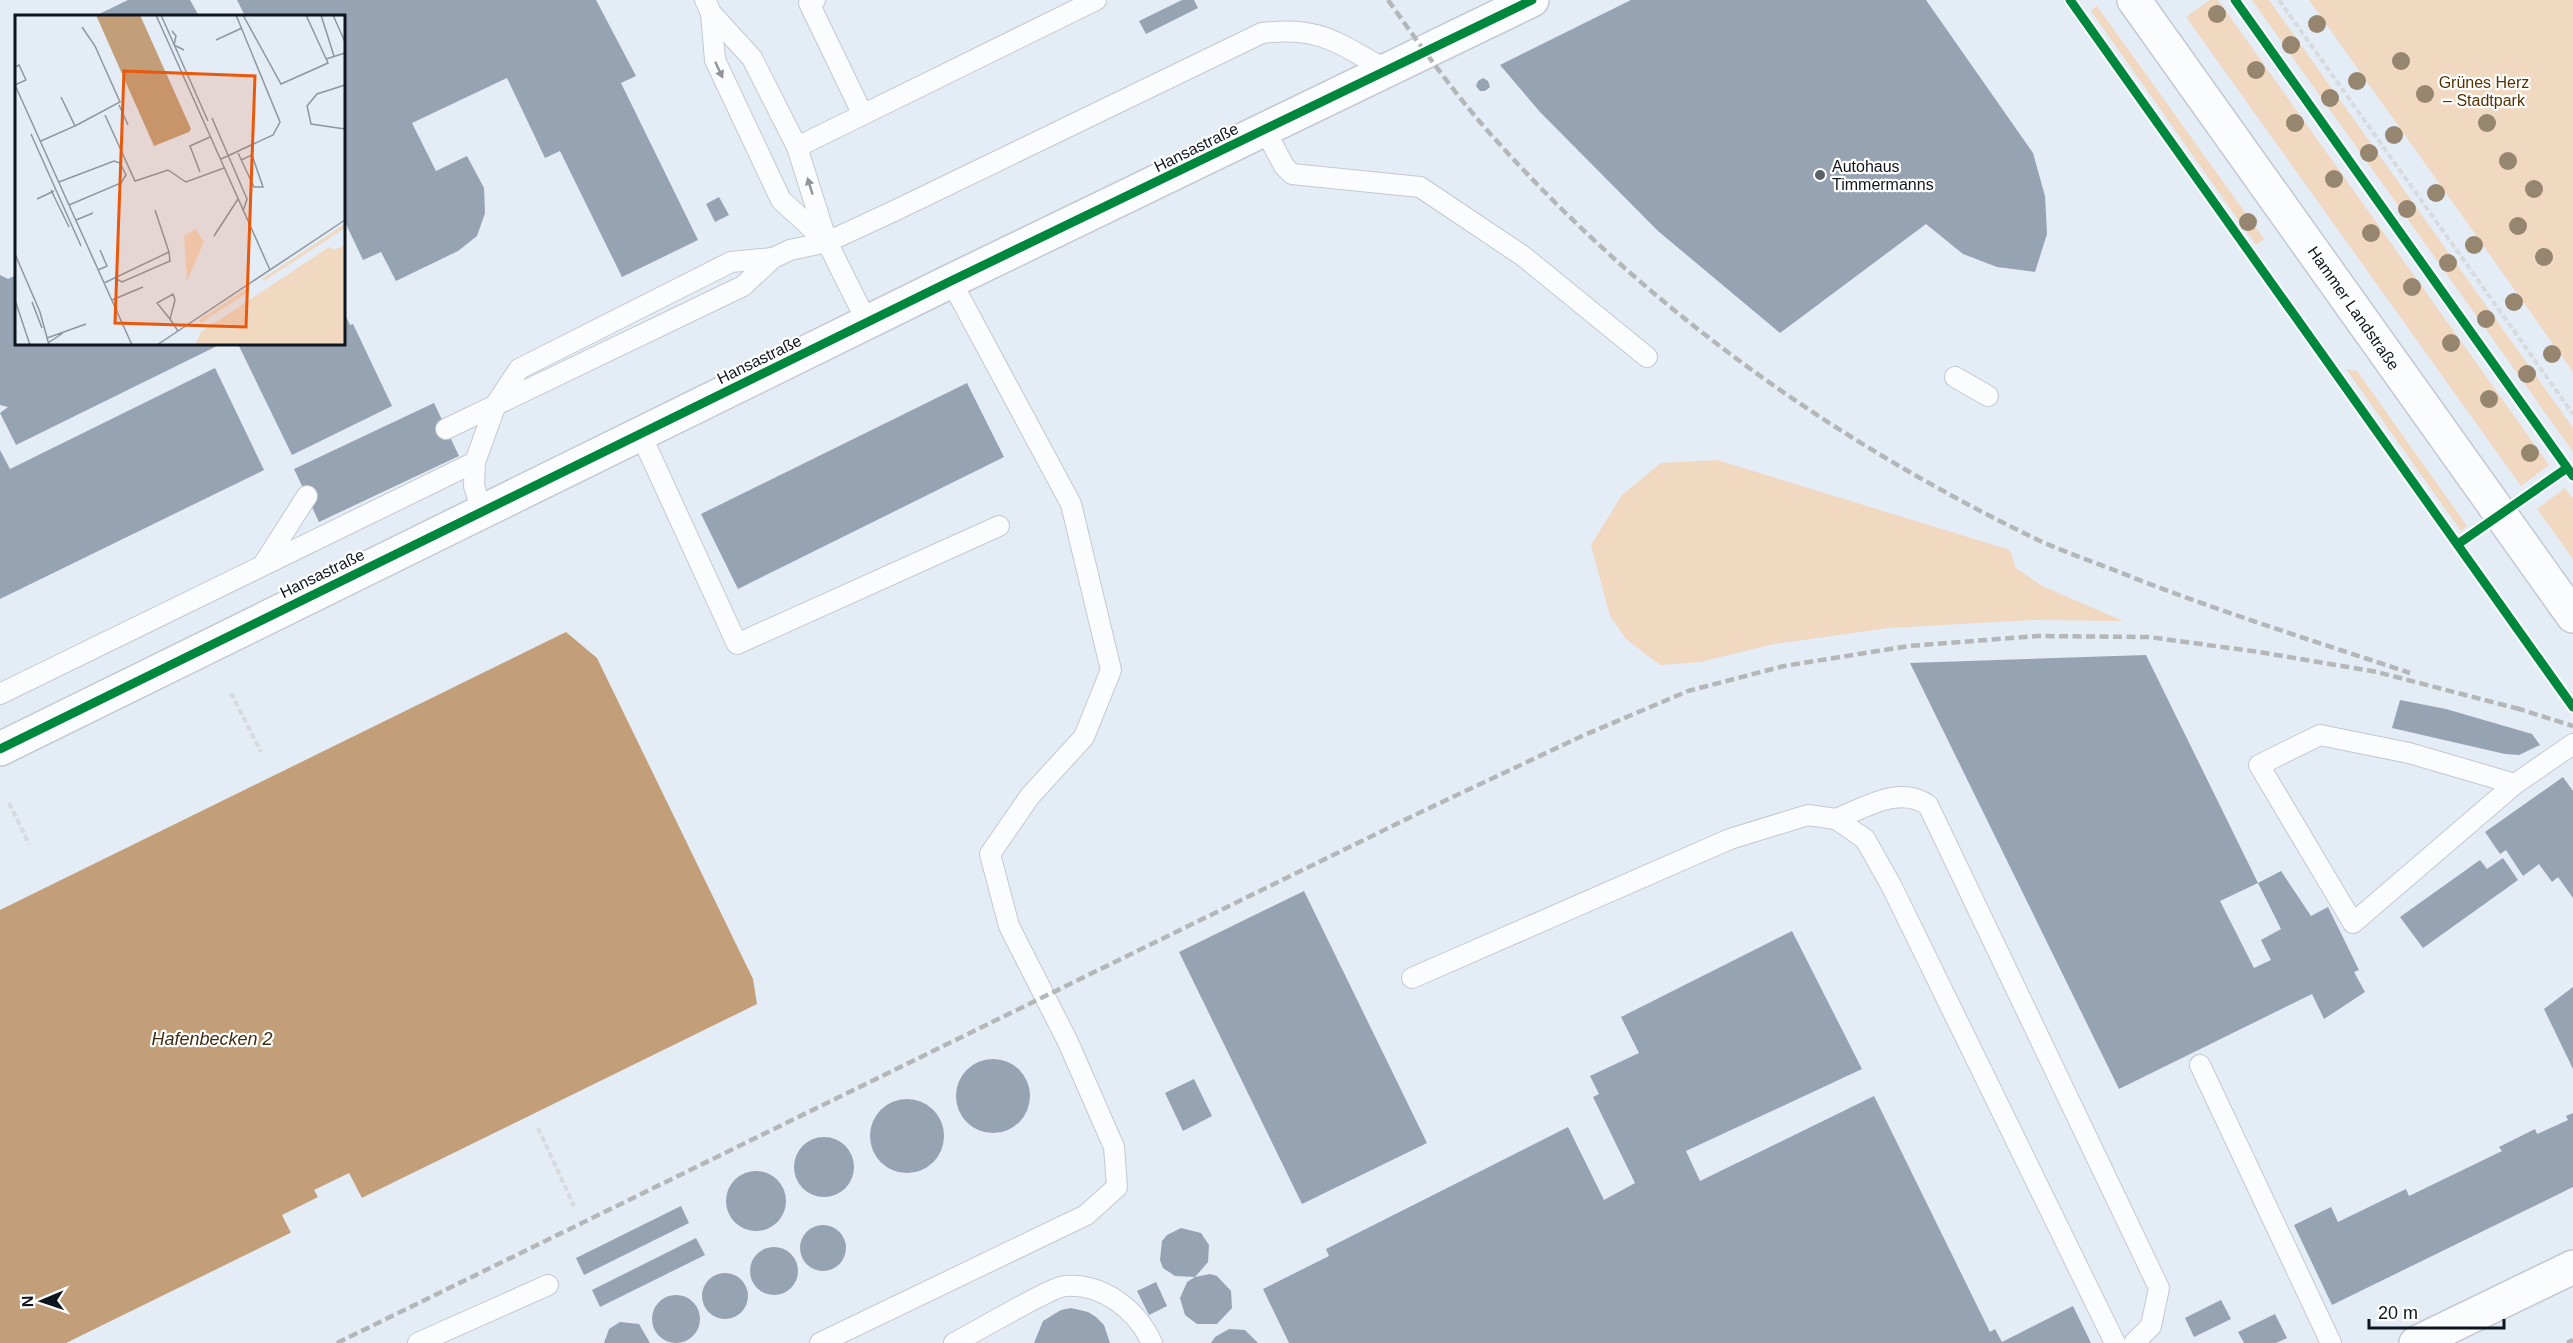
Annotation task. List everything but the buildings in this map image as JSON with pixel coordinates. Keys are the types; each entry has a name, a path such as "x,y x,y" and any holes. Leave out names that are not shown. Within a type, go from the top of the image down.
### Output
{"street":[{"name":"Hansastraße","path":"0,749 867,322 1532,0"},
{"name":"Hammer Landstraße","path":"2134,0 2573,616"},
{"path":"2415,1343 2573,1267"}],"lane":[{"path":"815,0 809,3 862,113"},
{"path":"797,147 862,113 1096,0"},
{"path":"708,6 715,60 781,200 827,242"},
{"path":"708,6 752,58 797,147 827,242 867,322"},
{"path":"482,511 474,486 475,462 496,404 519,369 731,262 773,258 790,250 827,242 1262,33 1292,29 1323,35 1387,70"},
{"path":"1265,130 1284,166 1292,174 1420,187 1523,256 1647,357"},
{"path":"820,1343 1086,1215 1117,1187 1114,1147 1068,1042 1009,926 990,854 1030,796 1084,737 1111,670 1071,504 951,281"},
{"path":"1955,377 1988,396"},
{"path":"446,429 496,404"},
{"path":"641,435 737,644 999,526"},
{"path":"4,689 475,462"},
{"path":"262,566 307,496"},
{"path":"2515,784 2409,753 2320,735 2259,765 2353,923 2515,784 2573,744"},
{"path":"1836,819 1884,799 1902,796 1920,799 1928,805 2159,1288 2151,1326 2134,1343"},
{"path":"1412,978 1730,839 1808,815 1836,819 1865,839 1890,885 2115,1343"},
{"path":"2200,1065 2331,1343"},
{"path":"418,1343 548,1285"},
{"path":"954,1343 1063,1286 1084,1288 1126,1305 1152,1343"}],"path":[{"path":"2279,0 2573,414"},
{"path":"231,693 261,752"},
{"path":"9,803 29,844"},
{"path":"538,1128 574,1206"}],"green space":[{"path":"2210,0 2218,0 2549,465 2521,486 2186,17"},
{"path":"2252,0 2269,0 2573,428 2573,452"},
{"name":"Grünes Herz – Stadtpark","path":"2309,0 2573,0 2573,372"},
{"path":"2097,6 2264,239 2256,245 2091,11"},
{"path":"2346,369 2357,371 2467,526 2461,531"},
{"path":"1717,460 2010,550 2016,568 2042,586 2123,621 2034,620 1888,628 1774,644 1700,662 1660,665 1626,639 1610,616 1591,545 1622,495 1661,463"},
{"path":"2565,488 2573,499 2573,559 2537,509"}],"water":[{"name":"Hafenbecken 2","path":"566,632 597,658 753,979 757,1004 66,1343 0,1343 0,910"}],"pier":[{"path":"349,1173 363,1200 292,1235 282,1215 318,1197 314,1190"}],"railway":[{"path":"1388,0 1467,106 1554,201 1615,260 1680,315 1747,366 1816,414 1888,459 1962,501 2047,544 2187,598 2410,673"},
{"path":"337,1343 1421,812 1582,736 1688,691 1784,666 1909,646 2037,636 2149,637 2259,652 2377,672 2523,710"},
{"path":"2516,708 2573,726"},
{"path":"2567,1343 2573,1340"}],"cycle path":[{"path":"0,749 951,281 1532,0"},
{"path":"2070,0 2573,707"},
{"path":"2235,0 2573,476"},
{"path":"2458,544 2567,468"}],"place":[{"name":"Autohaus Timmermanns","path":"1820,175"}]}
